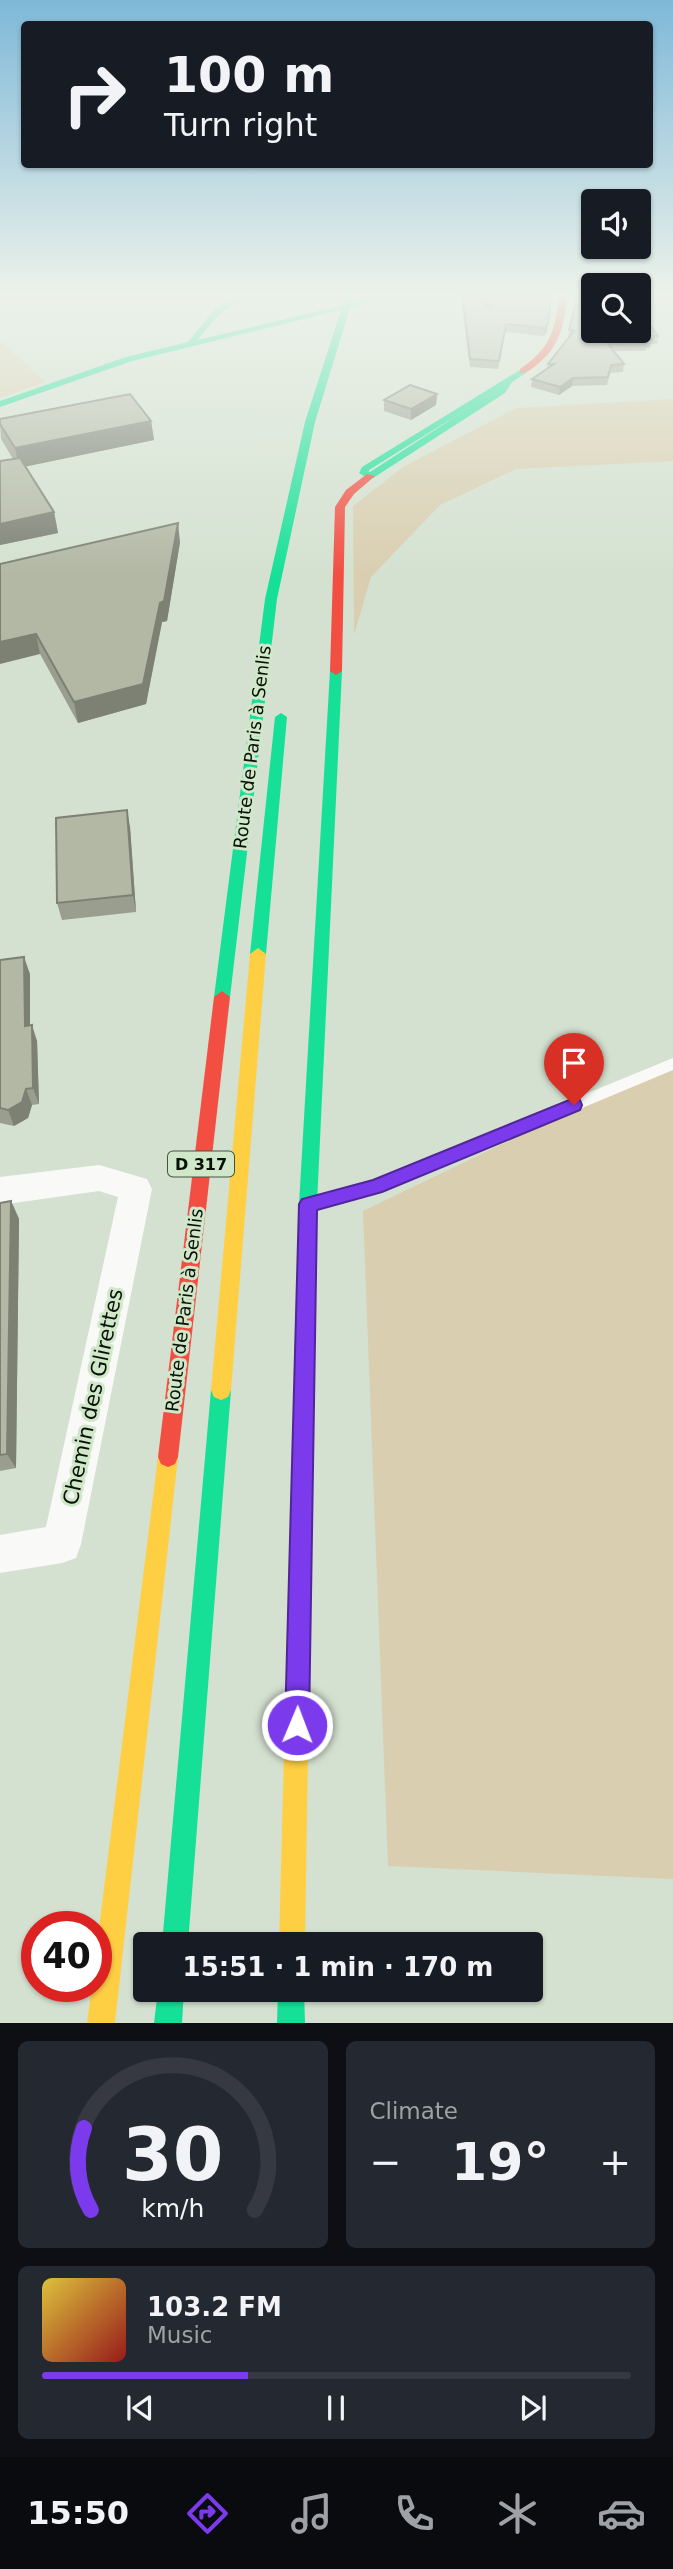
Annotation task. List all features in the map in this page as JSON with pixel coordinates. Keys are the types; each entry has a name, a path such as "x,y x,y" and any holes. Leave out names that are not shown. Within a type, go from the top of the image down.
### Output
{"main road":[{"path":"0,404 53,385"},
{"name":"Route de Paris à Senlis","path":"101,2023 264,644 279,548 300,451 325,385"},
{"path":"300,545 316,453 334,385"},
{"path":"292,1932 308,1204 334,737 340,507 350,492 370,476 364,473 365,469 502,385"},
{"name":"Route de Paris à Senlis","path":"176,1932 249,1052 283,696"},
{"path":"168,2023 170,2002"},
{"path":"291,2023 292,2002"}],"street":[{"name":"Chemin des Glirettes","path":"0,1191 99,1178 136,1189 62,1544 0,1554"}],"lane":[{"path":"308,1204 375,1187 673,1064"}],"shaded area":[{"path":"0,385 36,385 0,398"},
{"path":"673,399 673,461 516,469 440,505 371,577 354,635 353,506 403,467 516,408"},
{"path":"673,1062 673,1879 388,1866 363,1211"}],"building":[{"path":"409,385 437,394 411,409 384,400"},
{"path":"130,394 151,421 15,448 0,424 0,419"},
{"path":"20,458 54,512 0,524 0,461"},
{"path":"178,523 164,601 160,603 143,684 74,702 36,634 0,642 0,564"},
{"path":"127,810 133,895 57,903 56,818"},
{"path":"24,957 25,1026 32,1025 33,1088 26,1089 22,1102 8,1110 0,1108 0,960"},
{"path":"11,1201 7,1454 0,1455 0,1203"}],"traffic: fast":[{"path":"0,404 53,385"},
{"path":"222,997 271,599 310,422 321,385"},
{"path":"500,385 365,469 364,473 370,476 502,391 506,385"},
{"path":"304,1370 308,1204 336,671"},
{"path":"258,954 281,717"},
{"path":"176,1932 221,1390"},
{"path":"168,2023 170,2002"},
{"path":"291,2002 291,2023"}],"traffic: slow":[{"path":"221,1390 258,954"},
{"path":"292,1932 304,1370"},
{"path":"101,2023 168,1457"}],"traffic: jam":[{"path":"336,671 340,507 350,492 370,476"},
{"path":"168,1457 222,997"}],"route":[{"path":"297,1725 308,1204 375,1187 574,1105"}]}
